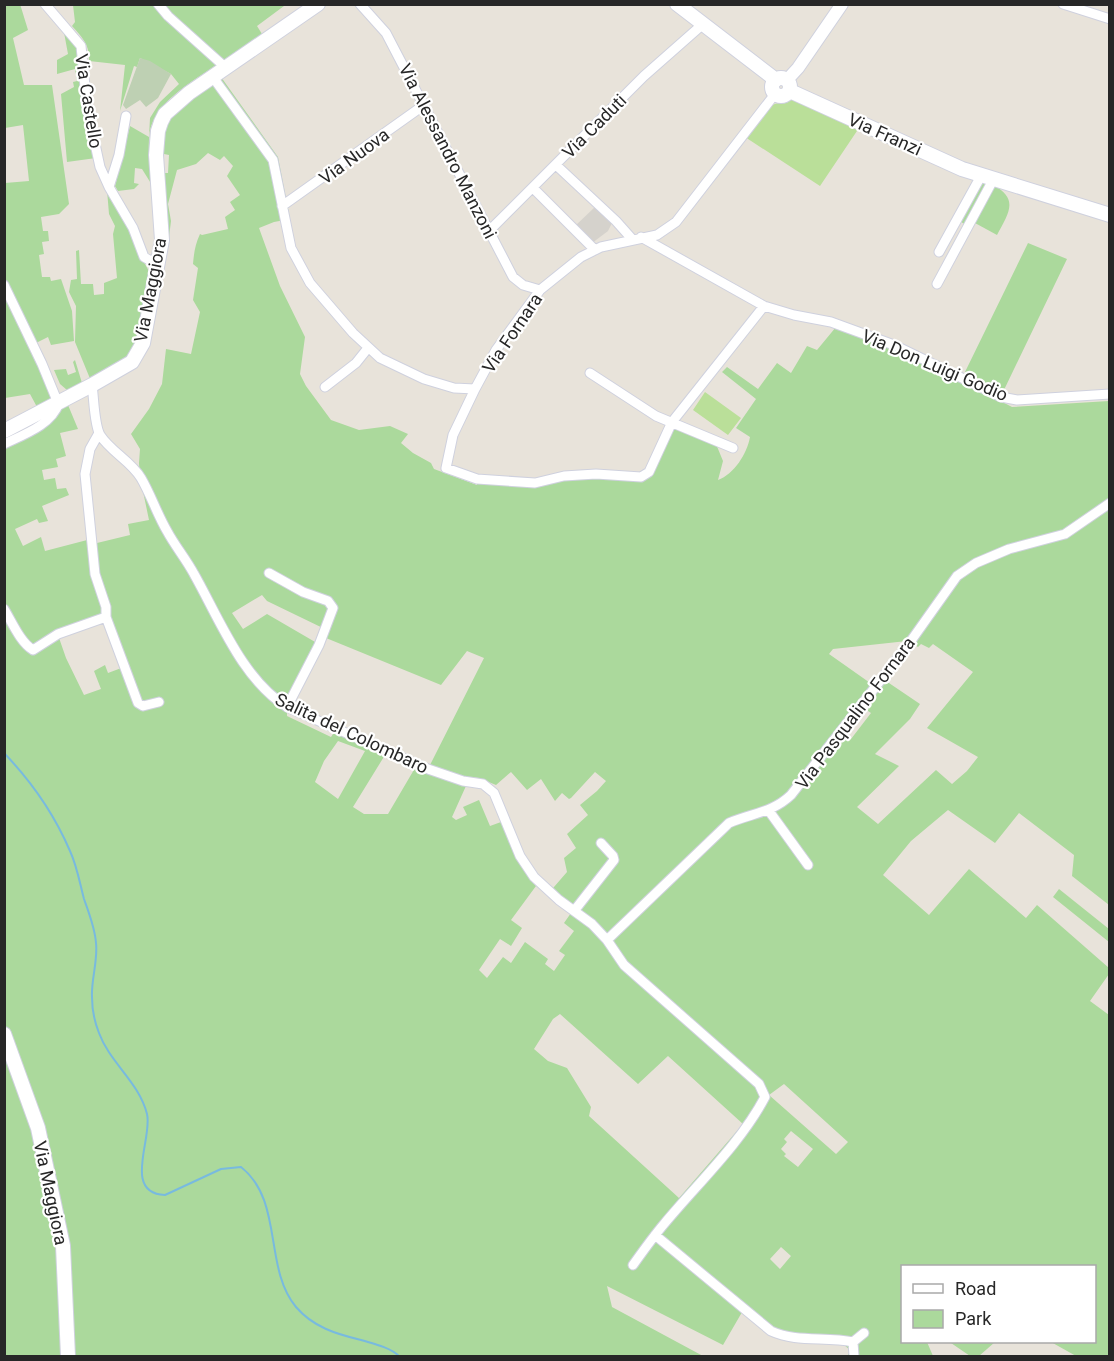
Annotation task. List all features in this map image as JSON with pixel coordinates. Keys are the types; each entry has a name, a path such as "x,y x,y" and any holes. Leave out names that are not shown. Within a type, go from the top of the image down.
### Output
{"main road":[{"name":"Via Maggiora","path":"4,431 92,386 132,362 143,342 162,240 156,155 158,131 165,114 212,76 318,4"},
{"name":"Via Franzi","path":"677,4 782,86 987,178 1110,214"},
{"name":"Via Maggiora","path":"4,1034 38,1128 63,1246 68,1356"}],"street":[{"name":"Via Castello","path":"45,4 81,46 87,107 100,167 133,228 144,257 158,265"},
{"path":"158,4 168,16 225,67"},
{"name":"Via Alessandro Manzoni","path":"360,4 386,33 410,75 513,277 523,285 540,290"},
{"path":"782,86 798,69 842,4"},
{"path":"1063,4 1110,20"},
{"name":"Via Caduti","path":"489,231 644,76 703,24"},
{"path":"212,76 273,160 291,248 310,283 353,333 380,358 423,379 454,388 475,389"},
{"name":"Via Fornara","path":"672,422 649,472 641,477 596,474 564,476 535,483 477,479 446,468 453,435 475,389 506,335 540,290 595,250 636,238 657,235 676,222 782,86"},
{"name":"Via Nuova","path":"282,206 424,105"},
{"path":"109,187 119,155 126,116"},
{"name":"Via Don Luigi Godio","path":"556,165 636,238 764,306 831,322 894,345 1000,397 1017,400 1110,394"},
{"path":"939,252 987,178"},
{"path":"937,284 987,178"},
{"path":"532,188 595,250"},
{"path":"4,285 59,403 55,415 4,444"},
{"path":"672,422 764,306"},
{"path":"325,387 356,363 369,348"},
{"path":"590,373 655,418 672,422 733,448"},
{"path":"92,386 99,433 90,448 85,474 95,574 106,607 106,617 116,640 131,690 138,703 143,706 159,702"},
{"name":"Salita del Colombaro","path":"99,433 117,455 140,477 167,532 194,573 218,620 245,662 273,698 428,769 463,781 483,784 494,794 520,856 534,877 559,900 592,924 607,940 624,965 759,1084 765,1097 756,1114 655,1235"},
{"name":"Via Pasqualino Fornara","path":"607,940 729,823 745,816 769,811 785,801 806,778 908,645 957,576 976,563 1002,551 1065,534 1110,503"},
{"path":"269,573 303,592 328,601 333,608 319,645 287,706"},
{"path":"4,609 33,650 58,634 106,617"},
{"path":"769,811 808,865"},
{"path":"574,911 614,860 601,843"},
{"path":"633,1265 655,1235 771,1331 785,1338 834,1339 853,1342 864,1334"},
{"path":"853,1342 854,1356"}],"green space":[{"path":"20,4 28,30 13,38 24,85 52,85 69,204 59,214 41,217 43,231 48,231 49,241 42,242 44,254 39,255 42,277 50,277 51,281 61,279 72,311 74,341 51,345 48,337 32,345 52,401 37,407 30,394 5,398 5,183 29,181 23,125 5,128 4,5"},
{"path":"281,4 284,6 257,26 262,34 222,65 219,63 186,86 165,104 151,126 149,156 152,185 142,169 135,168 134,183 139,184 134,189 118,191 115,186 130,126 149,137 150,118 160,102 179,84 171,74 140,58 137,67 134,66 120,111 125,65 89,61 87,46 72,26 75,22 73,5"},
{"path":"63,27 79,44 96,158 67,162 61,94 74,87 73,82 77,81 75,69 57,74 57,60 68,54"},
{"path":"140,58 150,61 171,74 158,98 146,107 140,100 126,109 123,105"},
{"path":"221,77 278,157 290,219 259,228 280,286 305,337 300,374 306,386 331,420 359,430 390,426 408,434 401,443 431,463 434,469 477,485 477,482 596,476 642,480 673,427 716,444 723,461 718,480 739,463 746,450 750,437 736,428 756,399 722,372 727,367 758,389 777,363 791,373 807,346 817,350 836,327 931,365 1012,407 1109,401 1109,905 1072,876 1074,855 1019,813 995,843 948,810 911,841 883,875 929,915 969,869 1026,918 1037,905 1109,968 1109,974 1090,1001 1109,1015 1109,1356 1076,1356 1053,1343 1096,1343 1096,1265 901,1265 901,1343 927,1343 933,1356 847,1356 851,1351 835,1337 828,1334 785,1335 773,1330 745,1307 723,1345 607,1286 612,1307 703,1356 5,1356 4,624 11,621 4,609 5,444 68,405 78,429 60,433 66,456 56,459 58,467 42,470 44,480 55,478 57,489 66,488 69,495 42,506 48,521 39,523 37,519 15,529 23,546 41,537 45,551 91,539 92,543 97,543 130,535 128,524 149,520 140,477 140,449 131,434 149,409 162,384 166,349 191,354 200,312 193,300 198,268 193,264 197,242 200,234 228,229 225,217 235,210 230,202 240,195 227,176 233,166 224,156 220,160 208,153 196,164 177,170 168,204 171,221 169,237 166,237 163,173 168,173 169,155 164,154 163,134 173,115 196,94","holes":["262,595 267,601 329,631 326,638 441,685 467,651 484,658 428,769 335,731 331,737 287,716 287,707 322,646 267,614 243,629 232,613","106,618 124,667 108,673 105,665 94,671 101,689 84,695 66,658 58,635","907,641 918,647 921,644 929,648 933,644 973,672 927,728 978,757 967,771 952,784 936,770 878,824 857,807 899,766 875,754 910,719 920,704 886,681 865,709 871,713 851,739 842,735 873,685 829,654 833,649","338,741 365,751 338,799 315,782 324,761","385,755 415,768 388,814 364,814 353,807","511,772 527,790 541,779 555,801 562,793 569,799 571,798 595,772 606,781 580,805 588,815 567,834 576,848 564,858 567,872 547,895 571,913 564,923 574,931 559,951 565,955 554,971 545,964 548,959 525,942 511,963 503,957 487,978 479,970 500,939 511,946 522,928 511,920 536,886 520,863 501,822 490,826 479,800 463,807 467,815 456,820 452,817 470,777 496,785","560,1014 638,1084 668,1056 743,1124 679,1198 589,1116 591,1107 567,1068 548,1061 534,1049 553,1019","784,1084 848,1142 836,1154 769,1095","791,1131 813,1149 798,1167 784,1156 786,1154 781,1149 787,1142 784,1139","781,1247 791,1256 780,1269 770,1259"]},
{"path":"797,99 859,128 820,186 745,137 772,105"},
{"path":"981,178 989,181 966,225 958,220"},
{"path":"993,185 1007,196 1009,201 1008,214 997,235 975,223"},
{"path":"107,190 127,221 150,273 135,346 125,360 91,381 75,342 76,306 69,292 71,280 77,279 76,251 79,250 81,284 93,284 94,295 104,294 104,283 117,278 113,234 115,226 109,214"},
{"path":"1028,243 1067,259 1003,392 965,372"},
{"path":"75,360 82,383 67,390 60,384 54,370 66,369 68,375 76,372 73,362"},
{"path":"705,392 741,418 728,435 693,410"},
{"path":"1059,889 1109,929 1109,942 1053,897"},
{"path":"951,1343 994,1343 979,1356 970,1356"}],"shaded area":[{"path":"595,207 612,223 608,231 592,243 574,227"}],"waterway":[{"path":"4,753 24,775 50,812 75,863 95,937 96,957 92,997 96,1025 110,1054 138,1092 147,1114 148,1124 142,1163 145,1185 152,1192 165,1195 221,1169 241,1167 254,1181 263,1198 269,1216 280,1273 286,1291 296,1307 317,1325 381,1346 399,1356"}]}
